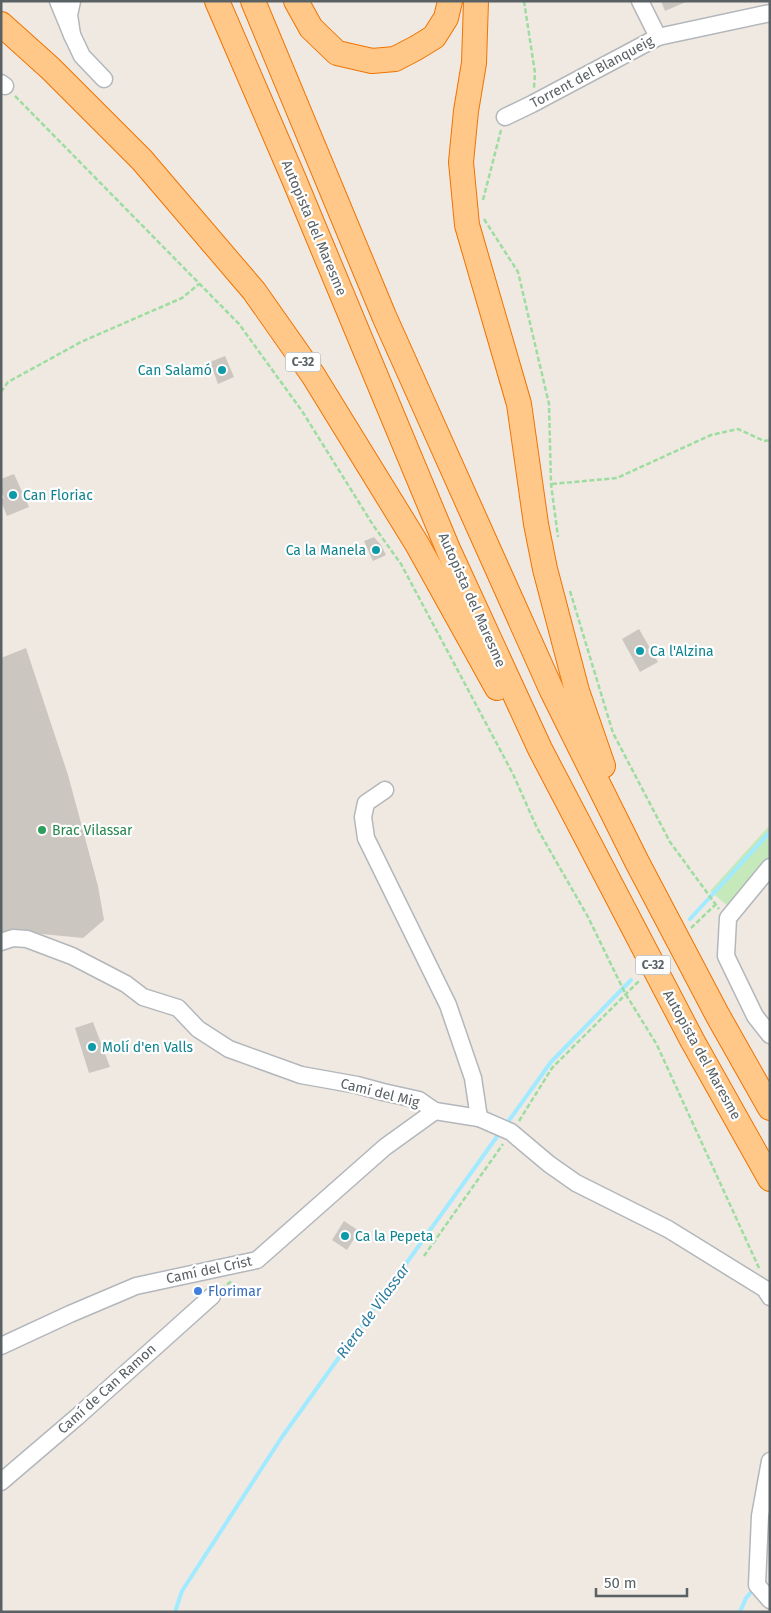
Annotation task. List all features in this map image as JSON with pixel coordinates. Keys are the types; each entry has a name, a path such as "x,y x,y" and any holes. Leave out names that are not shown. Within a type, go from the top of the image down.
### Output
{"highway":[{"name":"Autopista del Maresme","path":"217,1 448,549 540,749 692,1040 770,1179"},
{"name":"C-32","path":"253,1 388,325 552,691 636,862 718,1016 770,1108"},
{"path":"296,1 311,28 337,52 372,61 395,59 434,37 446,18 450,1"},
{"path":"476,1 474,63 466,111 461,162 467,225 519,404 536,524 545,569 574,682 636,862"},
{"name":"C-32","path":"1,24 50,68 142,160 254,291 313,375 417,544 493,682 540,749"}],"street":[{"path":"58,1 82,56 104,79"},
{"path":"72,1 69,14 72,35"},
{"path":"640,1 658,37"},
{"name":"Torrent del Blanqueig","path":"505,117 658,37 770,13"},
{"path":"385,790 366,803 363,817 366,838 448,1005 472,1078 479,1118"},
{"path":"770,867 728,918 726,956 755,1016 770,1035"},
{"name":"Camí del Mig","path":"1,942 12,938 27,939 72,956 126,984 144,997 178,1008 198,1029 229,1049 301,1075 357,1085 419,1100 435,1111 479,1118 511,1132 576,1184 668,1229 768,1293"},
{"name":"Camí del Crist","path":"1,1346 136,1286 257,1260 385,1147 435,1111"},
{"name":"Camí de Can Ramon","path":"1,1482 212,1296"},
{"path":"770,1461 760,1516 757,1585 770,1600"}],"path":[{"path":"524,1 535,73 532,104"},
{"path":"3,84 239,324 302,411 373,524 401,564 513,774 537,828 588,917 625,993 657,1045 757,1262 768,1293"},
{"path":"482,202 505,117"},
{"path":"480,212 518,272 549,404 551,484 558,540"},
{"path":"1,392 8,382 81,342 182,298 199,284"},
{"path":"551,484 617,478 711,435 738,429 764,441 770,440"},
{"path":"569,587 613,734 670,842 715,905 691,928"},
{"path":"424,1256 511,1132 552,1068 639,981"}],"green space":[{"path":"770,825 770,859 729,907 710,891"}],"building":[{"path":"661,1 688,1 665,11"},
{"name":"Can Salamó","path":"225,356 234,377 218,384 210,362"},
{"name":"Can Floriac","path":"14,474 29,507 7,516 1,501 4,498 1,492 1,479"},
{"name":"Ca la Manela","path":"374,537 386,555 373,561 364,541"},
{"name":"Ca l'Alzina","path":"639,629 658,662 640,672 622,639"},
{"name":"Brac Vilassar","path":"26,648 68,775 98,886 104,920 83,938 21,932 1,934 1,658"},
{"name":"Molí d'en Valls","path":"93,1022 110,1067 89,1073 75,1028"},
{"name":"Ca la Pepeta","path":"344,1221 359,1231 347,1250 332,1240"}],"waterway":[{"path":"690,919 770,832"},
{"name":"Riera de Vilassar","path":"505,1126 551,1062 631,980"},
{"name":"Riera de Vilassar","path":"175,1612 182,1591 282,1437 501,1131"},
{"path":"740,1612 746,1598 754,1589"}],"place":[{"name":"Can Salamó","path":"222,370"},
{"name":"Can Floriac","path":"13,495"},
{"name":"Ca la Manela","path":"376,550"},
{"name":"Ca l'Alzina","path":"640,651"},
{"name":"Brac Vilassar","path":"42,830"},
{"name":"Molí d'en Valls","path":"92,1047"},
{"name":"Ca la Pepeta","path":"345,1236"},
{"name":"Florimar","path":"198,1291"}]}
